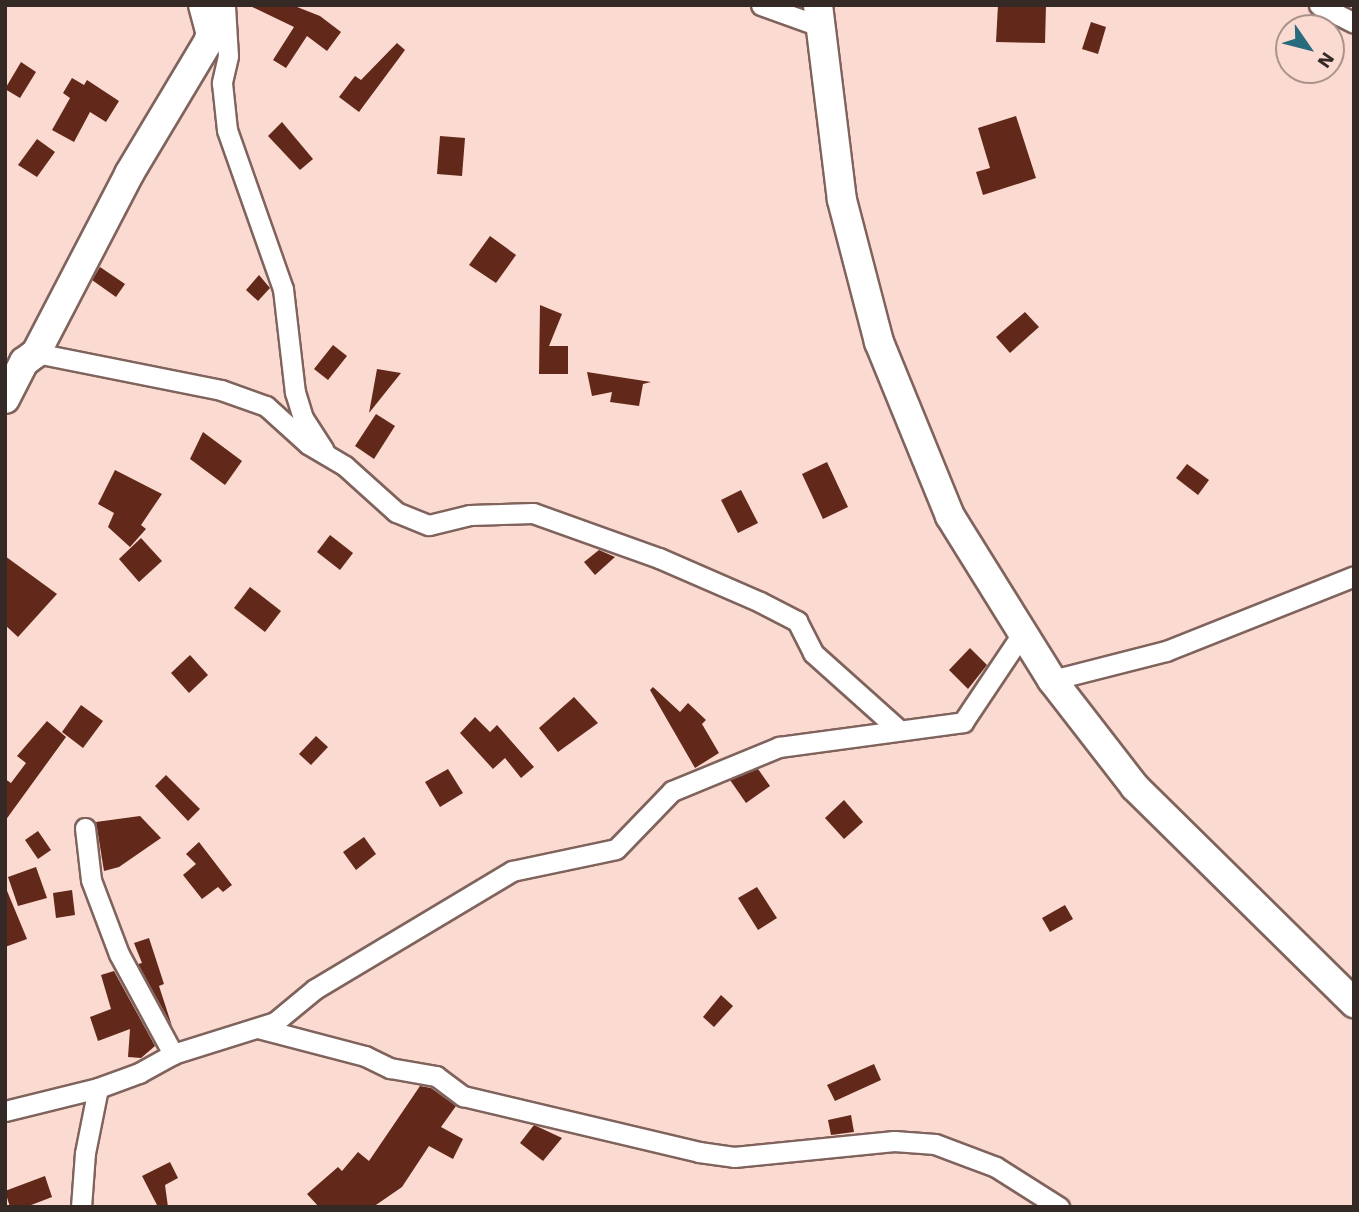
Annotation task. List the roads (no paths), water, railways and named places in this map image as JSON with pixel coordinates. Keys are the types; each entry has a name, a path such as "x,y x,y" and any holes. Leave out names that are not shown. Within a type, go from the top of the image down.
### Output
{"main road":[{"path":"5,399 24,362 36,352 129,174 208,42 223,5"},
{"path":"820,16 842,201 879,342 950,516 1052,680 1135,787 1354,1003"}],"street":[{"path":"198,5 208,42"},
{"path":"223,5 228,56 222,83 227,130 283,289 299,405 329,456"},
{"path":"761,5 820,16"},
{"path":"1319,5 1354,23"},
{"path":"36,352 221,390 266,406 308,444 329,456 396,512 429,525 470,515 533,513 659,558 760,602 797,621 813,653 898,729"},
{"path":"1052,680 1166,651 1354,576"},
{"path":"5,1111 98,1088 139,1073 173,1054 250,1026 275,1022 315,989 512,871 616,849 672,792 779,747 962,722 1022,634"},
{"path":"85,828 91,880 119,954 173,1054"},
{"path":"250,1026 365,1056 390,1068 436,1076 464,1096 699,1152 734,1157 894,1141 935,1144 996,1167 1059,1207"},
{"path":"81,1207 85,1153 98,1088"}]}
